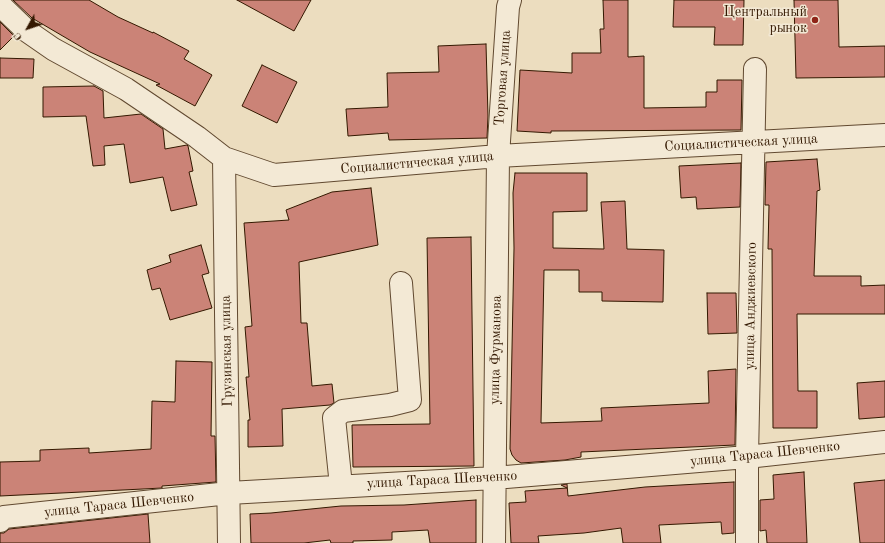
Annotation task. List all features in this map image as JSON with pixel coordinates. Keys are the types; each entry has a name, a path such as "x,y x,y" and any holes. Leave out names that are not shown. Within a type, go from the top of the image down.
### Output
{"street":[{"name":"Торговая улица","path":"498,156 508,7 510,0"},
{"name":"Социалистическая улица","path":"0,5 27,31 53,49 126,89 197,137 224,158 274,174 498,156 885,135"},
{"name":"улица Анджиевского","path":"747,543 747,457 755,69"},
{"name":"улица Фурманова","path":"494,543 498,156"},
{"name":"Грузинская улица","path":"224,158 229,543"},
{"path":"341,486 334,418 343,411 383,406 410,400 401,283"},
{"name":"улица Тараса Шевченко","path":"0,521 4,517 228,493 494,478 747,457 885,442"}],"building":[{"path":"13,0 89,0 118,17 153,32 189,51 184,59 212,75 195,106 156,85 160,84 90,52 32,18"},
{"path":"237,0 311,0 294,31"},
{"path":"603,0 628,0 628,57 644,56 644,108 706,107 706,92 717,92 717,80 742,80 741,130 551,131 551,133 517,131 520,70 572,73 572,53 601,53 600,29 604,29"},
{"path":"674,0 744,0 743,45 714,45 715,27 673,27"},
{"path":"794,0 838,0 839,47 885,46 885,77 796,78"},
{"path":"0,22 14,36 0,50"},
{"path":"486,44 488,116 487,138 389,140 388,133 348,136 346,109 388,107 387,73 439,72 438,46"},
{"path":"0,58 34,59 33,78 0,78"},
{"path":"262,65 297,82 277,123 242,106"},
{"path":"94,86 103,91 104,118 141,114 163,129 165,149 188,146 193,171 189,172 197,205 171,211 163,177 130,183 124,144 104,146 105,165 93,166 86,116 43,117 43,87"},
{"path":"817,159 820,190 817,191 814,276 861,276 861,286 885,285 885,314 797,314 798,391 817,391 817,428 773,428 772,249 768,249 769,205 765,205 766,162"},
{"path":"741,163 740,207 697,209 696,197 681,198 679,166"},
{"path":"515,173 587,173 587,211 553,212 553,248 604,249 601,202 625,201 627,249 664,250 663,302 602,301 602,292 579,292 579,270 544,270 541,423 602,421 601,408 709,403 708,371 736,369 735,445 581,452 581,457 565,460 521,463 516,460 510,449 514,248 513,193"},
{"path":"371,188 378,245 299,262 301,323 307,323 312,386 332,384 334,403 330,405 282,409 283,446 248,447 248,420 250,420 246,377 249,377 245,327 252,326 244,223 289,220 286,210 332,192"},
{"path":"471,237 474,466 353,467 352,425 430,424 427,238"},
{"path":"201,245 209,273 202,275 212,308 170,320 160,288 152,290 147,270 171,262 169,255"},
{"path":"707,293 736,293 737,333 708,334"},
{"path":"176,361 212,362 211,436 215,436 216,482 162,486 162,488 0,496 0,462 40,461 40,450 89,448 89,453 151,449 152,401 175,402"},
{"path":"885,381 885,417 859,419 857,383"},
{"path":"804,472 807,543 767,543 766,530 760,531 760,500 774,499 773,475"},
{"path":"885,480 885,543 860,543 854,483"},
{"path":"734,482 734,533 722,534 721,522 659,525 661,543 623,543 621,528 584,533 538,536 539,543 511,543 509,503 526,502 525,491 567,488 561,485 567,484 568,496 645,487"},
{"path":"476,500 476,543 430,543 428,530 392,532 392,540 353,541 353,543 331,543 330,540 304,543 251,543 250,514 341,506 404,505"},
{"path":"148,514 150,543 0,543 0,533 4,533 9,529"}],"place":[{"name":"Центральный рынок","path":"815,20"}]}
